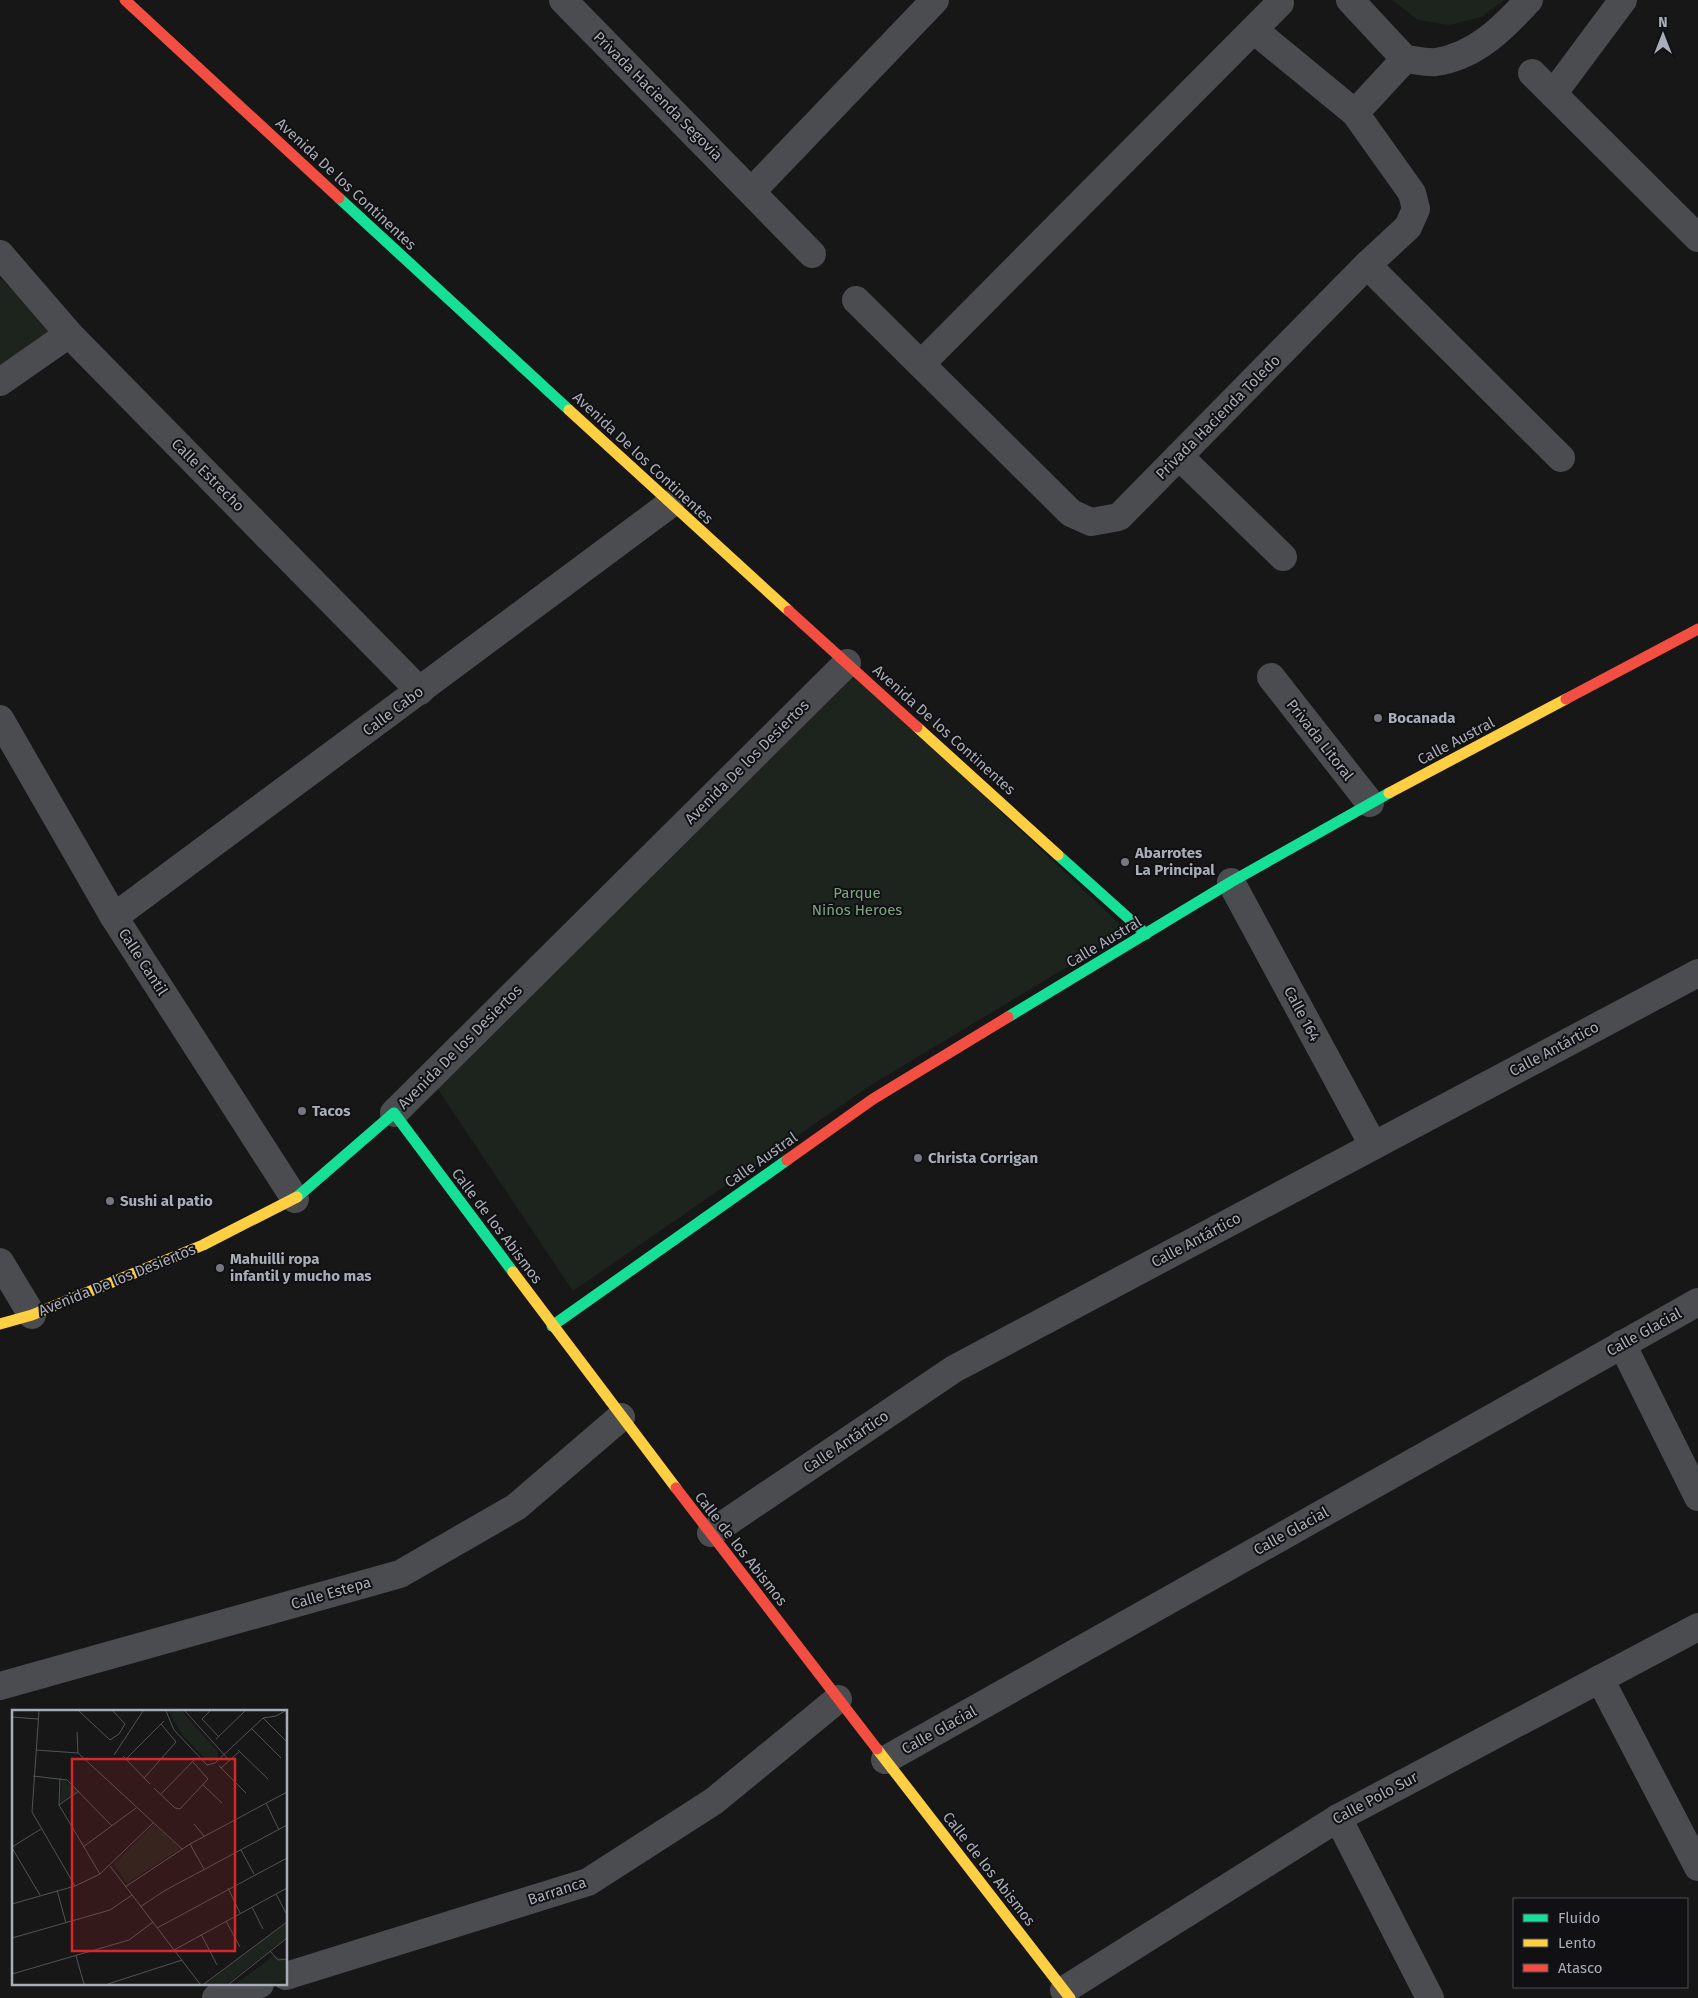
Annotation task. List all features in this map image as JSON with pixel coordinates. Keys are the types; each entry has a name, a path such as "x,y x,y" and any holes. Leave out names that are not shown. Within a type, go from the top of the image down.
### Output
{"street":[{"name":"Avenida De los Continentes","path":"125,0 670,504 1146,934"},
{"name":"Privada Hacienda Segovia","path":"563,0 812,254"},
{"path":"752,191 934,0"},
{"path":"1350,0 1405,59 1435,62 1465,53 1488,40 1529,0"},
{"path":"1553,94 1623,0"},
{"path":"921,364 1280,3"},
{"name":"Privada Hacienda Toledo","path":"856,300 1071,512 1091,522 1119,517 1367,265 1408,227 1416,209 1412,192 1355,113 1254,30"},
{"path":"1355,113 1405,59"},
{"path":"1532,73 1698,238"},
{"name":"Calle Estrecho","path":"0,254 69,334 420,690"},
{"path":"1367,265 1561,458"},
{"path":"0,382 69,334"},
{"path":"1179,456 1283,558"},
{"name":"Calle Cabo","path":"114,917 670,504"},
{"name":"Calle Austral","path":"552,1326 873,1099 1231,882 1370,803 1698,629"},
{"name":"Avenida De los Desiertos","path":"0,1324 32,1315 203,1245 295,1199 394,1113 847,663"},
{"name":"Privada Litoral","path":"1271,677 1370,803"},
{"name":"Calle Cantil","path":"0,719 114,917 295,1199"},
{"name":"Calle 164","path":"1231,882 1373,1146"},
{"name":"Calle Antártico","path":"710,1533 954,1368 1698,973"},
{"name":"Calle de los Abismos","path":"394,1113 621,1417 1067,1994"},
{"path":"0,1262 32,1315"},
{"name":"Calle Glacial","path":"885,1760 1698,1302"},
{"path":"1622,1344 1698,1497"},
{"name":"Calle Estepa","path":"0,1686 400,1574 516,1507 621,1417"},
{"name":"Calle Polo Sur","path":"1067,1994 1338,1818 1698,1626"},
{"path":"1600,1679 1698,1867"},
{"name":"Barranca","path":"288,1975 588,1882 714,1801 838,1699"},
{"path":"1338,1818 1430,1998"},
{"path":"216,1998 254,1986"}],"green space":[{"path":"1392,0 1504,0 1482,17 1449,25 1418,20"},
{"path":"0,278 57,334 0,373"},
{"name":"Parque Niños Heroes","path":"854,673 1127,931 871,1085 573,1291 437,1088"}],"traffic: fast":[{"path":"339,198 569,410"},
{"path":"1008,1017 1231,882 1389,793"},
{"path":"1058,855 1146,934"},
{"path":"297,1197 394,1113 513,1272"},
{"path":"552,1326 787,1160"}],"traffic: slow":[{"path":"569,410 789,611"},
{"path":"1389,793 1566,699"},
{"path":"917,727 1058,855"},
{"path":"0,1324 32,1315 203,1245 297,1197"},
{"path":"513,1272 676,1488"},
{"path":"877,1749 1070,1998"}],"traffic: jam":[{"path":"125,0 339,198"},
{"path":"789,611 917,727"},
{"path":"1566,699 1698,629"},
{"path":"787,1160 873,1099 1008,1017"},
{"path":"676,1488 877,1749"}],"place":[{"name":"Bocanada","path":"1378,718"},
{"name":"Abarrotes La Principal","path":"1125,862"},
{"name":"Tacos","path":"302,1111"},
{"name":"Christa Corrigan","path":"918,1158"},
{"name":"Sushi al patio","path":"110,1201"},
{"name":"Mahuilli ropa infantil y mucho mas","path":"220,1268"}]}
